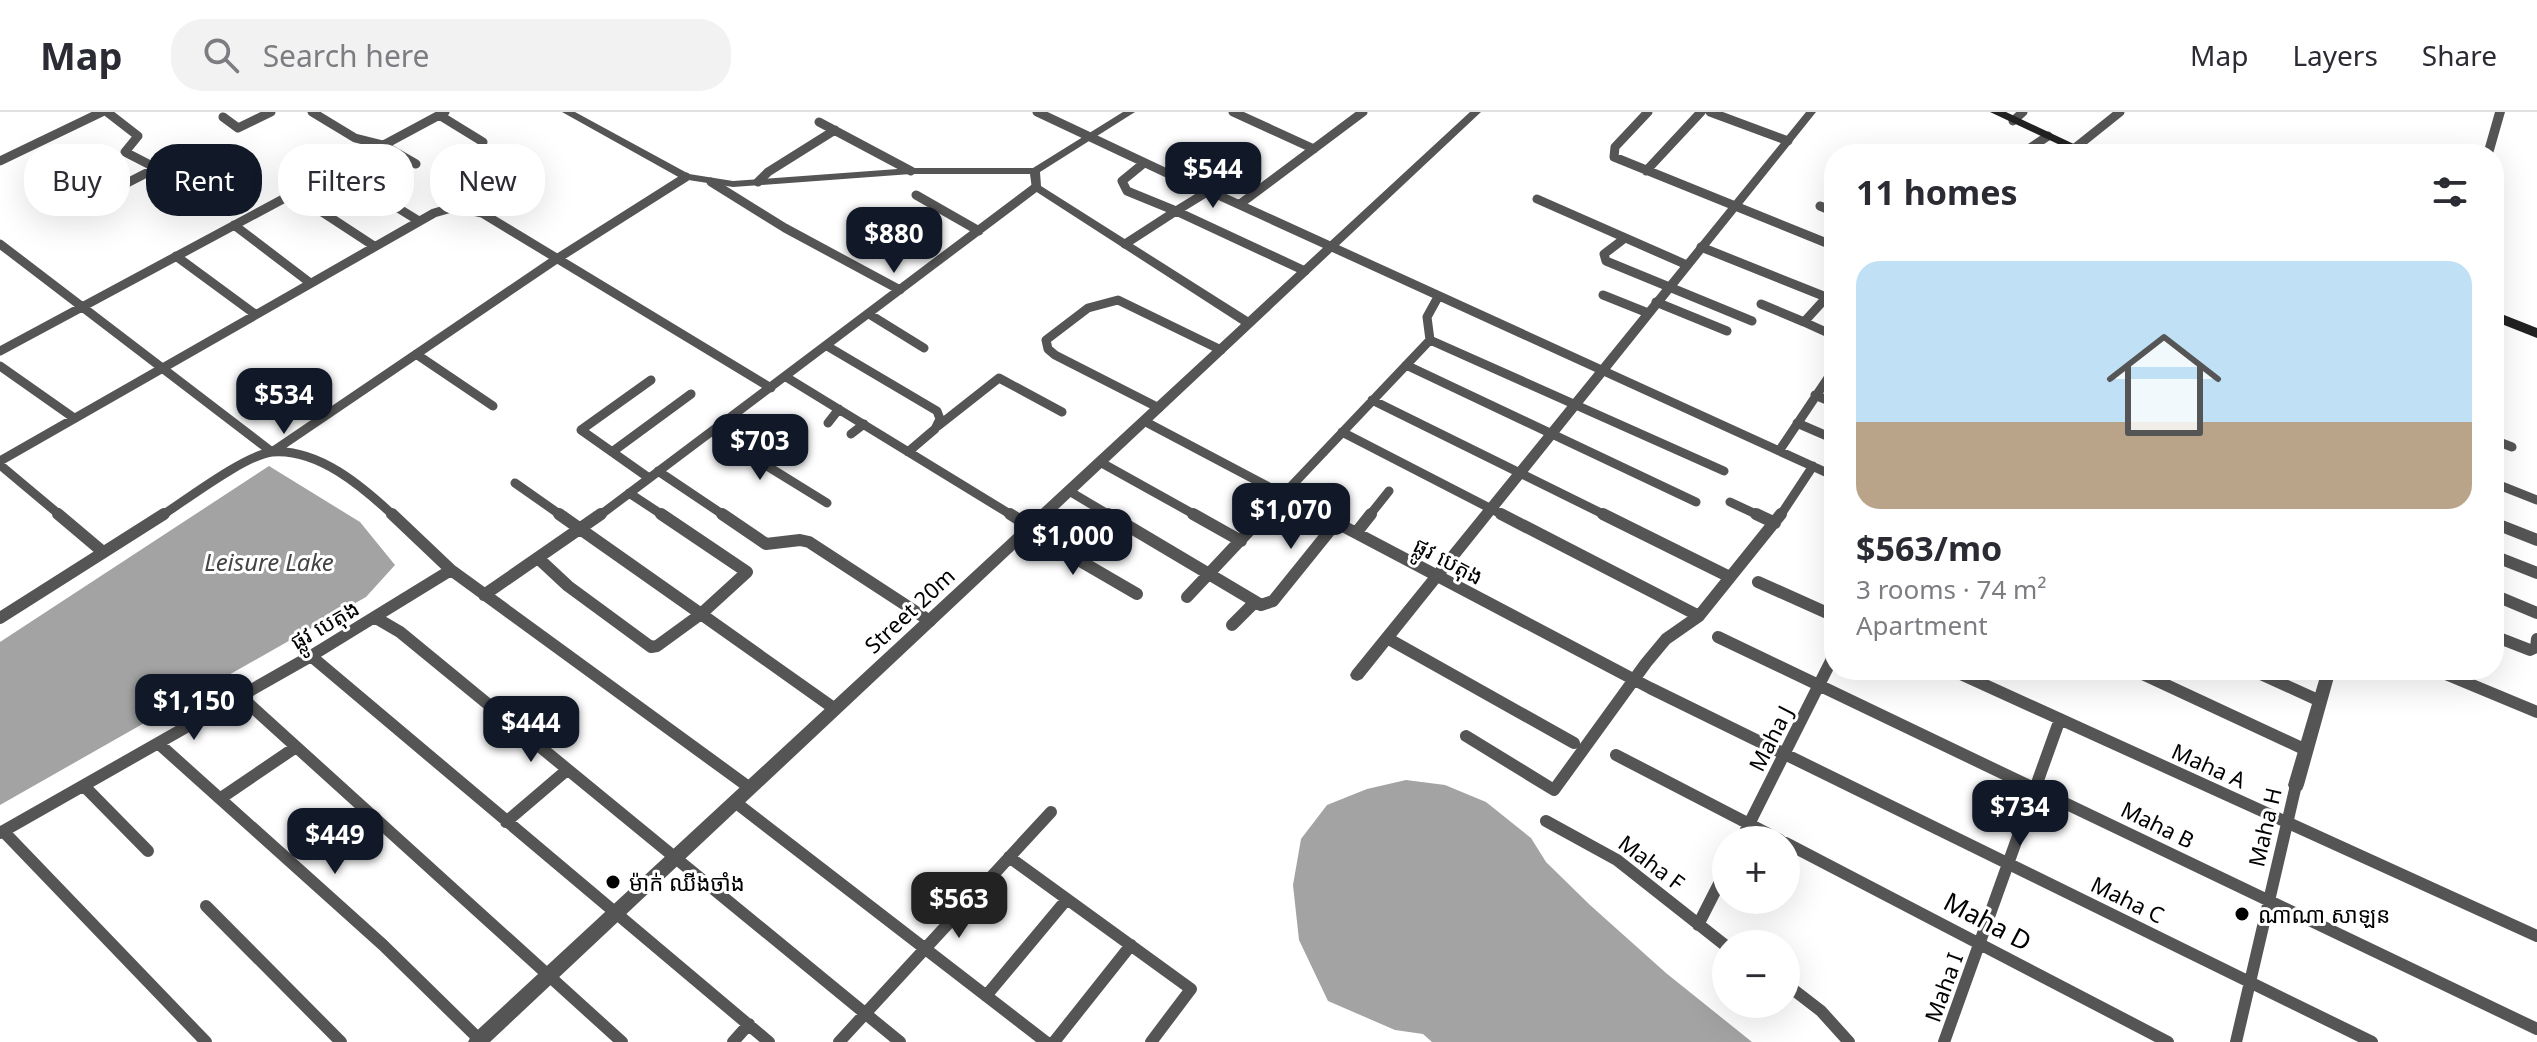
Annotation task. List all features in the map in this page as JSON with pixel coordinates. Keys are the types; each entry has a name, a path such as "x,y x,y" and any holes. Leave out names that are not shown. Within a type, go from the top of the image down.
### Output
{"main road":[{"path":"1996,112 2018,116 2066,144"},
{"path":"2504,320 2537,333"}],"street":[{"path":"0,161 77,120 105,112 138,136 125,152 146,163"},
{"path":"223,117 238,128 271,112"},
{"path":"312,112 355,138 379,144"},
{"path":"567,112 686,177 711,182 758,182 911,171 1035,171 1130,112"},
{"path":"1037,112 1824,471"},
{"path":"1233,112 1314,149"},
{"path":"1240,204 1363,112"},
{"name":"Street 20m","path":"480,1041 1476,112"},
{"path":"1648,112 1615,147 1614,157 1824,242"},
{"path":"1646,171 1701,112"},
{"path":"1710,112 1788,141"},
{"path":"1357,675 1811,112"},
{"path":"2080,144 2120,112"},
{"path":"2491,144 2500,112"},
{"path":"385,144 442,114 483,142"},
{"path":"819,122 911,171"},
{"path":"758,182 768,172 835,130"},
{"path":"2036,144 2048,136"},
{"path":"1144,163 1122,181 1123,187 1305,271"},
{"path":"1035,171 1036,187"},
{"path":"0,618 246,462 272,452 555,260 686,177"},
{"path":"711,182 785,228 900,290"},
{"path":"484,595 583,528 1036,187"},
{"path":"1036,187 1249,323"},
{"path":"1125,244 1207,192"},
{"path":"916,195 979,231"},
{"path":"1537,199 1687,265"},
{"path":"0,351 278,201"},
{"path":"1820,206 1824,208"},
{"path":"103,552 0,463 309,282 419,221 455,207 478,212 771,388"},
{"path":"328,216 374,246"},
{"path":"411,216 419,221"},
{"path":"234,225 309,282"},
{"path":"1625,238 1606,252 1603,258 1752,321"},
{"path":"0,244 272,452 314,460 352,480 451,570 750,788"},
{"path":"1701,247 1824,291"},
{"path":"176,256 255,314"},
{"path":"1603,295 1727,331"},
{"path":"1438,297 1426,323 1425,332 1430,340 1724,471"},
{"path":"1159,408 1055,355 1048,349 1046,340 1088,306 1101,300 1118,300 1221,350"},
{"path":"1804,322 1824,300"},
{"path":"1761,304 1824,331"},
{"path":"869,314 924,348"},
{"path":"1187,597 1430,340"},
{"path":"827,346 924,401 937,411 940,419 935,429"},
{"path":"416,354 493,406"},
{"path":"1406,365 1696,502"},
{"path":"0,366 74,418"},
{"path":"786,377 1137,594"},
{"path":"908,452 974,395 999,378 1062,412"},
{"path":"651,380 581,430 612,452 766,544 800,540 809,542 930,621"},
{"path":"1779,451 1824,383"},
{"path":"612,452 691,394"},
{"path":"1815,395 1824,399"},
{"path":"1372,400 1730,577"},
{"path":"828,423 839,409"},
{"name":"ផ្លូវ បេតុង","path":"1144,421 1650,688"},
{"path":"1797,423 1824,435"},
{"path":"851,434 864,424"},
{"path":"712,432 827,503"},
{"path":"1342,432 1699,616"},
{"path":"2504,444 2512,447"},
{"path":"1100,462 1241,541"},
{"path":"1466,736 1554,790 1666,639 1699,616 1775,523 1813,466"},
{"path":"515,483 583,528 835,709"},
{"path":"2504,487 2537,500"},
{"path":"1069,491 1261,605 1273,601 1336,523"},
{"path":"1356,533 1389,491"},
{"path":"539,559 568,586 651,647 657,646 701,614 747,572 629,493"},
{"path":"1730,502 1775,523"},
{"path":"2504,527 2537,540"},
{"path":"2504,560 2537,573"},
{"name":"ផ្លូវ បេតុង","path":"1,832 311,656 451,570"},
{"path":"1758,582 1824,612"},
{"path":"2504,599 2537,613"},
{"path":"1232,625 1255,602"},
{"path":"376,618 400,632 900,1042"},
{"name":"Maha B","path":"1718,637 2537,1029"},
{"path":"1387,638 1574,743"},
{"path":"2504,639 2535,648"},
{"path":"311,656 769,1042"},
{"name":"Maha J","path":"1749,824 1824,675"},
{"name":"Maha A","path":"1974,680 2537,936"},
{"path":"2156,680 2306,750"},
{"path":"2274,680 2320,701"},
{"name":"Maha H","path":"2236,1042 2286,821 2326,680"},
{"path":"2460,680 2537,712"},
{"name":"Maha C","path":"1650,688 2372,1042"},
{"path":"239,695 622,1042"},
{"name":"Maha I","path":"1944,1042 2060,719"},
{"path":"158,743 383,945 480,1041"},
{"path":"221,798 296,747"},
{"path":"1616,755 1753,826"},
{"path":"506,822 567,770"},
{"path":"84,786 148,851"},
{"path":"735,802 1046,1042"},
{"path":"839,1042 1051,812"},
{"name":"Maha F","path":"1546,821 1617,860 1712,936"},
{"path":"1,832 206,1042"},
{"name":"Maha D","path":"1800,850 2168,1042"},
{"path":"1009,857 1191,989 1151,1042"},
{"path":"1698,925 1712,898"},
{"path":"986,996 1067,899"},
{"path":"206,906 341,1042"},
{"path":"1054,1042 1131,945"},
{"path":"1800,995 1821,1011 1849,1042"},
{"path":"733,1042 749,1024"}],"water":[{"name":"Leisure Lake","path":"269,466 360,522 395,565 366,597 0,805 0,642"},
{"path":"1406,780 1445,785 1486,802 1531,838 1546,862 1590,905 1712,1010 1712,1018 1722,1018 1752,1042 1432,1042 1423,1034 1395,1030 1328,1001 1299,940 1293,885 1301,839 1327,805 1367,789"}],"place":[{"name":"ម៉ាក់ ឈីងចាំង","path":"613,882"},
{"name":"ណាណា សាឡន","path":"2242,914"}]}
